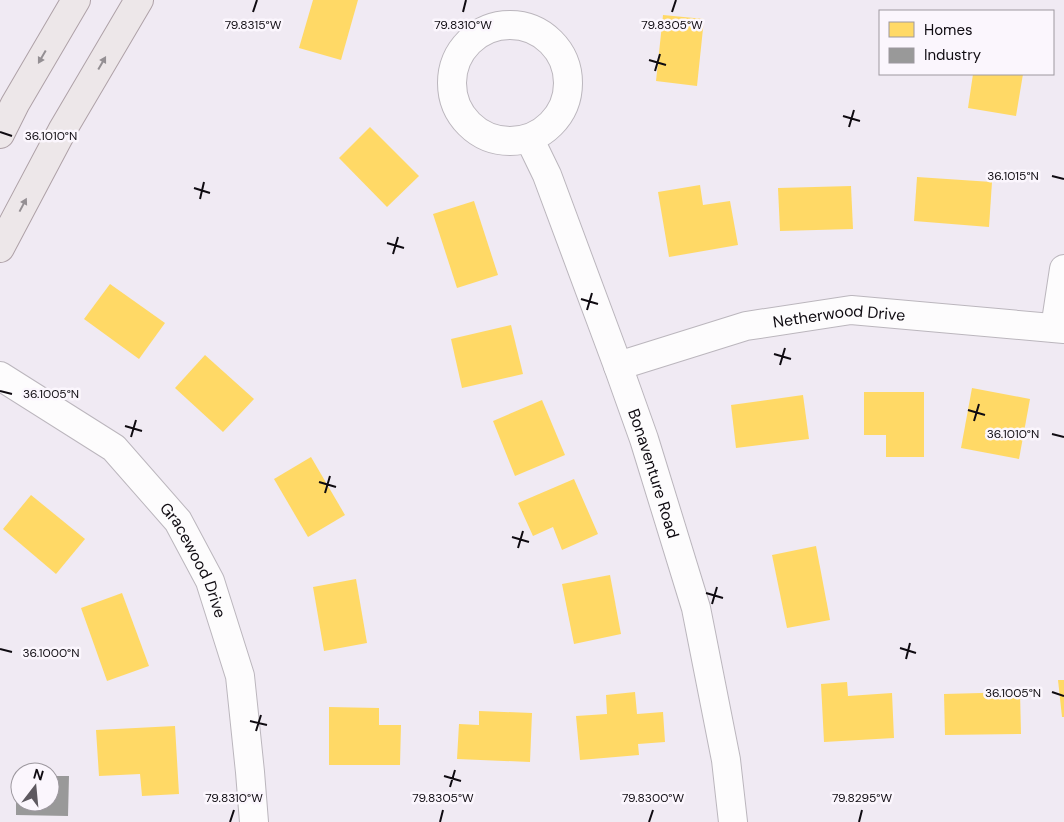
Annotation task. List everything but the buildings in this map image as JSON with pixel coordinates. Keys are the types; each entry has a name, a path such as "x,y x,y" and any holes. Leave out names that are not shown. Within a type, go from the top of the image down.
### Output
{"main road":[{"path":"0,134 15,104 76,0"},
{"path":"0,248 63,129 139,0"}],"street":[{"path":"506,25 533,29 554,43 565,65 568,90 561,111 548,128 530,140 501,140 477,130 461,115 452,100 451,79 456,60 468,41 484,31 506,25"},
{"name":"Bonaventure Road","path":"530,140 547,175 644,439 696,608 726,760 733,822"},
{"path":"1060,329 1064,269"},
{"name":"Netherwood Drive","path":"618,366 746,326 851,310 1060,329"},
{"name":"Gracewood Drive","path":"0,376 114,448 178,521 210,581 240,676 254,822"}]}
